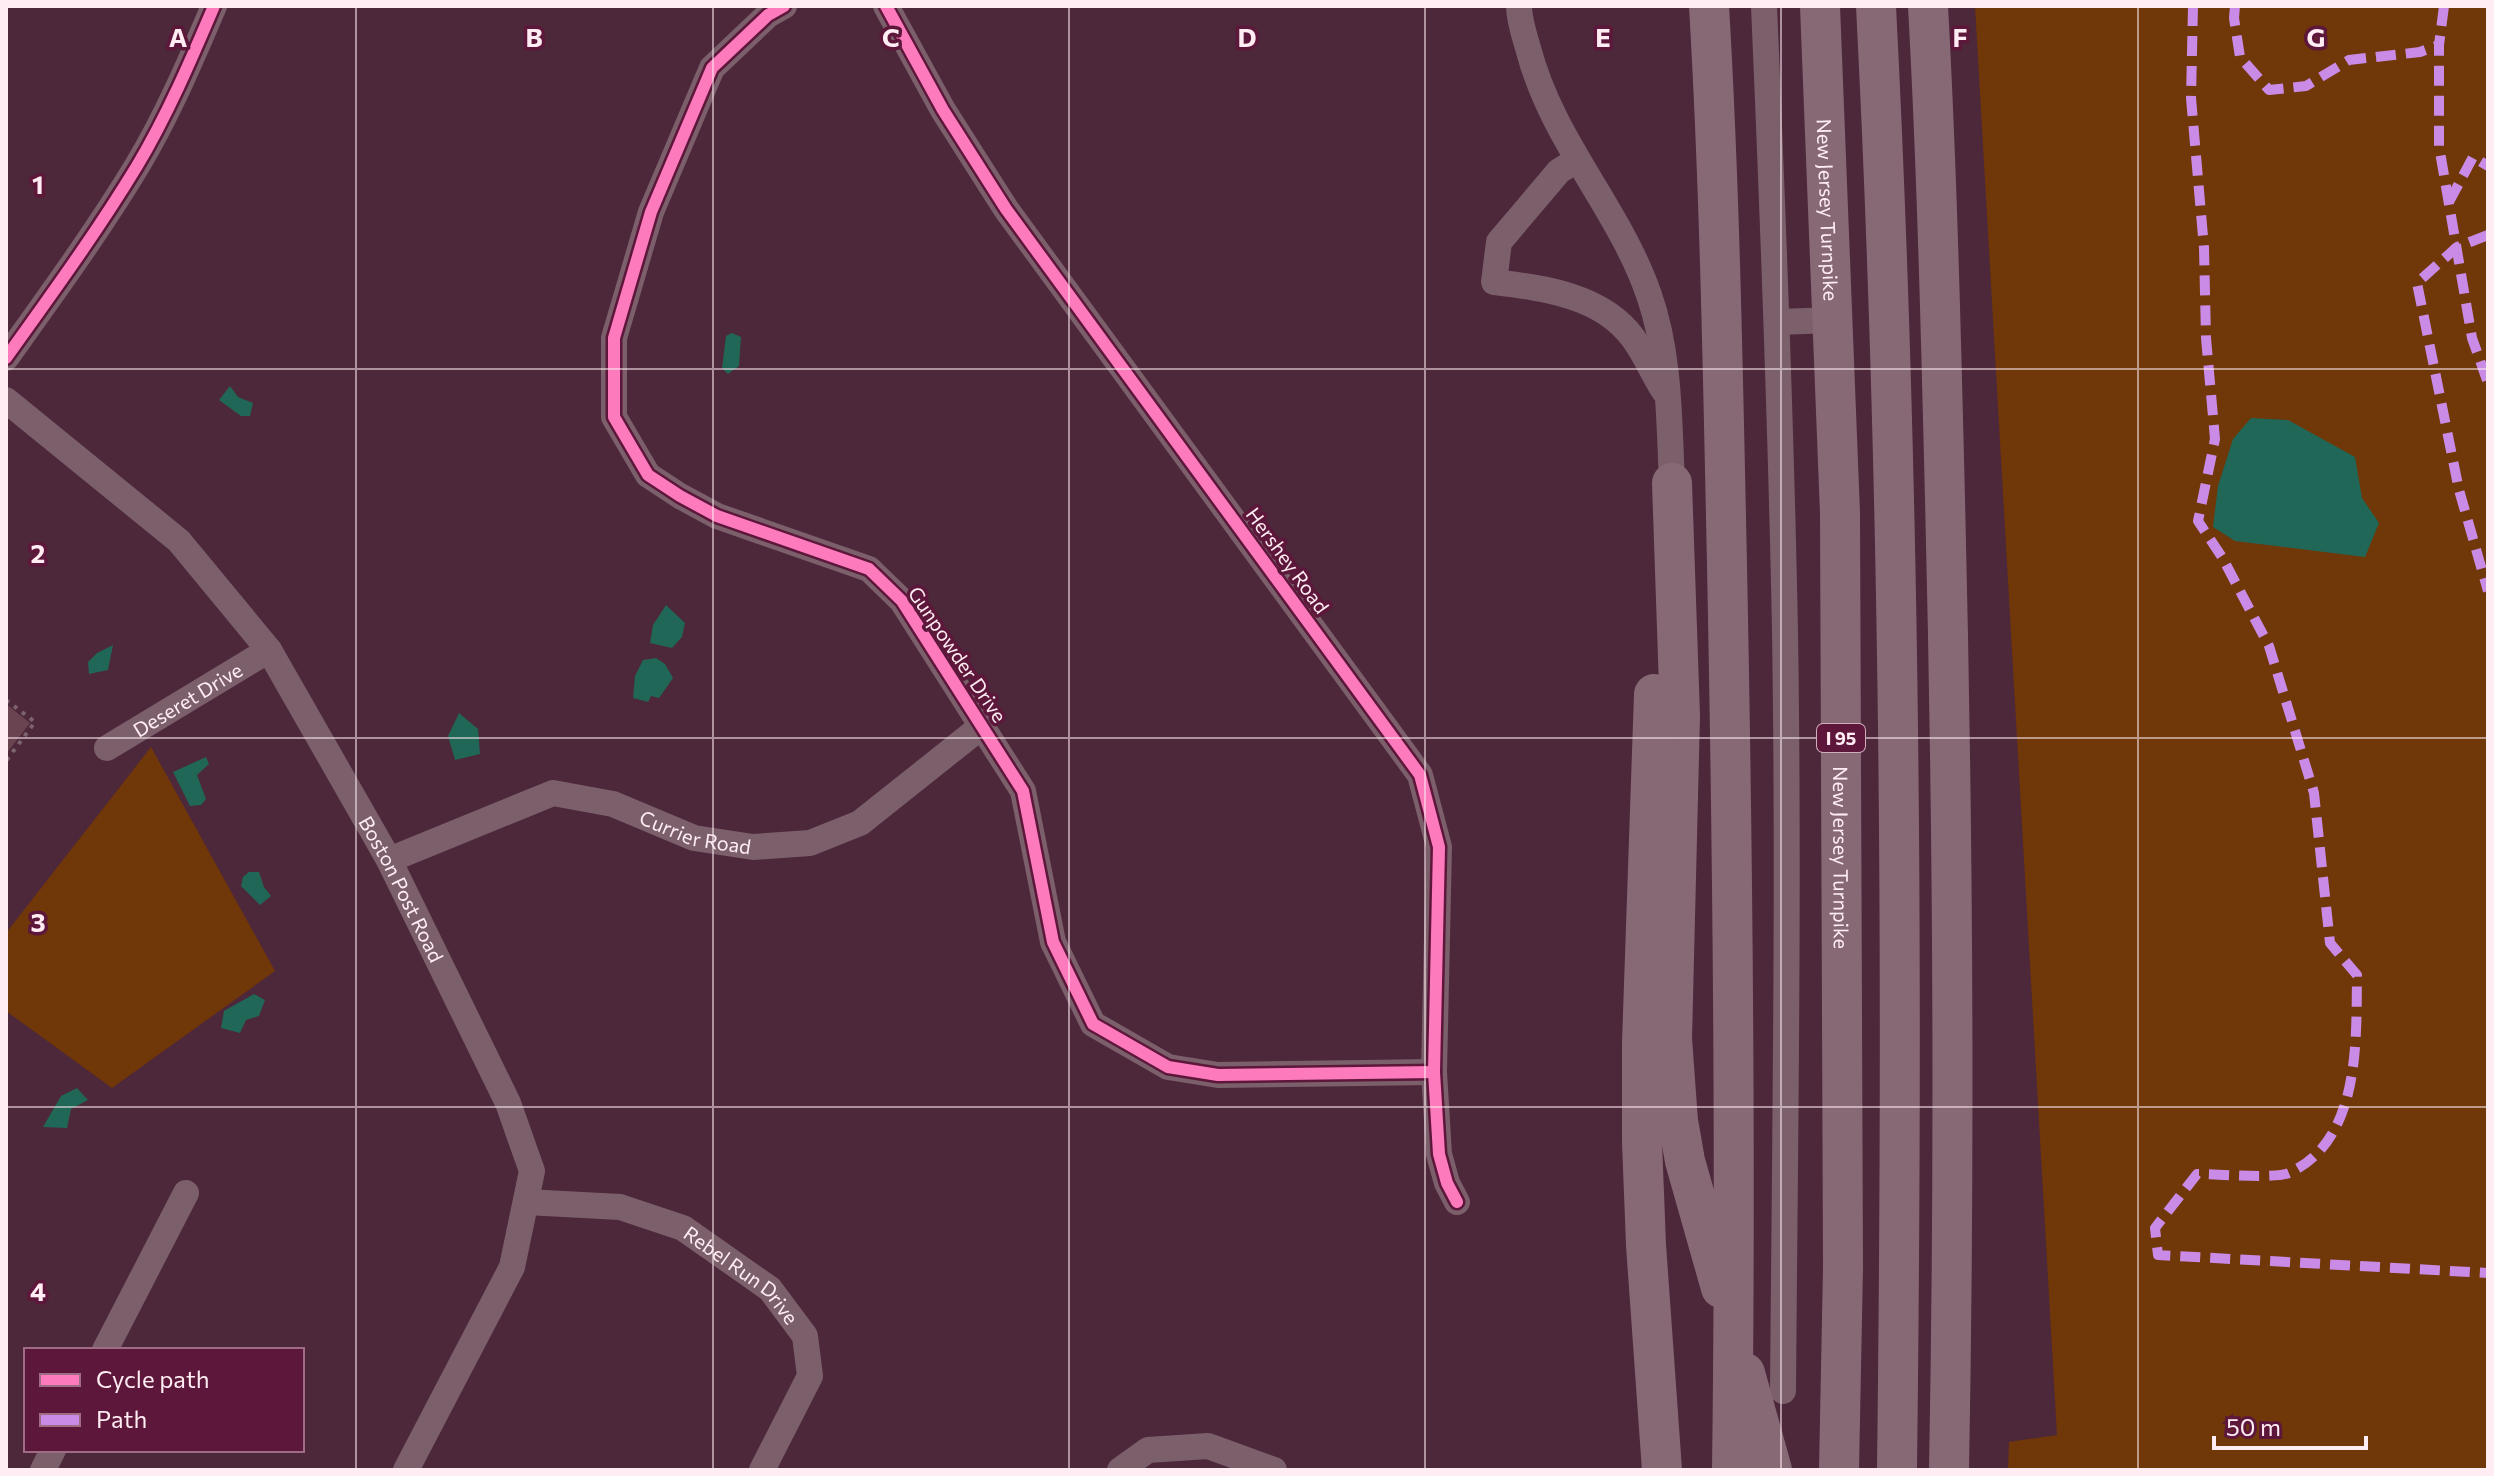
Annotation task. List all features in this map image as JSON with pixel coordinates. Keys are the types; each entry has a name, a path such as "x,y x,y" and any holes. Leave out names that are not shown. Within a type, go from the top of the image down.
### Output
{"highway":[{"path":"1709,6 1722,350 1735,918 1732,1470"},
{"name":"New Jersey Turnpike","path":"1820,6 1840,513 1843,1267 1839,1470"},
{"path":"1876,6 1890,357 1900,883 1897,1470"},
{"path":"1928,6 1941,358 1952,861 1953,1266 1949,1470"},
{"path":"1672,483 1680,716 1672,1039 1678,1121 1685,1161 1771,1465"},
{"path":"1662,1470 1646,1245 1642,1043 1652,726 1658,615 1672,483"}],"street":[{"path":"6,358 138,164 190,62 214,6"},
{"name":"Gunpowder Drive","path":"784,6 768,15 712,68 651,212 614,338 614,417 648,475 717,516 869,569 902,601 1023,791 1053,942 1093,1024 1168,1067 1218,1075 1434,1072"},
{"name":"Hershey Road","path":"886,6 943,110 1006,209 1420,775 1439,847 1434,1072 1439,1154 1447,1183 1457,1202"},
{"path":"1519,6 1533,66 1549,111 1631,255 1649,293 1661,334 1672,483"},
{"path":"1764,6 1785,632 1787,882 1783,1391"},
{"path":"1577,160 1559,171 1499,242 1494,282 1544,288 1600,307 1632,336 1668,398"},
{"path":"1777,322 1834,320"},
{"name":"Boston Post Road","path":"6,400 179,541 269,650 389,860 508,1103 532,1171 512,1267 406,1470"},
{"name":"Deseret Drive","path":"107,748 269,650"},
{"name":"Currier Road","path":"389,860 553,793 613,804 694,838 753,847 810,843 860,823 982,726"},
{"path":"106,1348 186,1193"},
{"name":"Rebel Run Drive","path":"526,1202 620,1207 683,1228 770,1289 805,1336 810,1376 762,1470"},
{"path":"1120,1470 1148,1450 1208,1446 1274,1470"},
{"path":"43,1470 52,1452"}],"path":[{"path":"6,700 35,722 6,761"}],"shaded area":[{"path":"1975,6 2488,6 2488,1470 2008,1470 2009,1442 2057,1435"},
{"path":"732,333 741,337 739,366 728,374 722,368 726,336"},
{"path":"230,386 238,397 253,403 250,416 241,416 219,400"},
{"path":"2251,418 2288,420 2355,457 2362,498 2379,523 2365,557 2235,541 2213,527 2218,486 2233,439"},
{"path":"666,605 685,623 682,637 672,648 650,643 653,625"},
{"path":"113,645 108,670 89,674 88,662"},
{"path":"656,658 665,664 673,678 659,698 651,696 648,702 633,698 635,676 643,660"},
{"path":"459,713 478,729 480,754 455,760 448,736"},
{"path":"151,747 275,971 112,1088 6,1011 6,933"},
{"path":"206,757 209,764 197,775 206,799 201,805 190,806 173,772"},
{"path":"249,872 259,872 271,896 260,905 241,886 243,877"},
{"path":"254,994 265,1000 259,1016 246,1020 240,1033 221,1028 224,1011"},
{"path":"77,1088 88,1100 71,1109 67,1128 43,1127 61,1096"}],"building":[{"path":"6,704 30,723 6,754"}],"marked path":[{"path":"2193,6 2191,98 2204,248 2206,338 2215,439 2198,521 2222,557 2269,646 2314,793 2330,943 2357,975 2356,1029 2350,1086 2342,1113 2330,1137 2313,1158 2282,1175 2197,1174 2155,1228 2158,1255 2488,1273"},
{"path":"2235,6 2240,57 2269,90 2306,86 2349,60 2420,52 2439,45"},
{"path":"2444,6 2439,45 2439,146 2472,338 2488,383"},
{"path":"2449,202 2473,157 2488,166"},
{"path":"2488,235 2457,247 2417,283 2459,490 2488,591"}],"cycle path":[{"path":"6,358 137,166 168,108 214,6"},
{"path":"784,6 768,15 712,68 651,212 614,338 614,417 648,475 717,516 869,569 902,601 1023,791 1053,942 1093,1024 1168,1067 1218,1075 1434,1072"},
{"path":"886,6 943,110 1006,209 1420,775 1439,847 1434,1072 1439,1154 1447,1183 1457,1202"}]}
